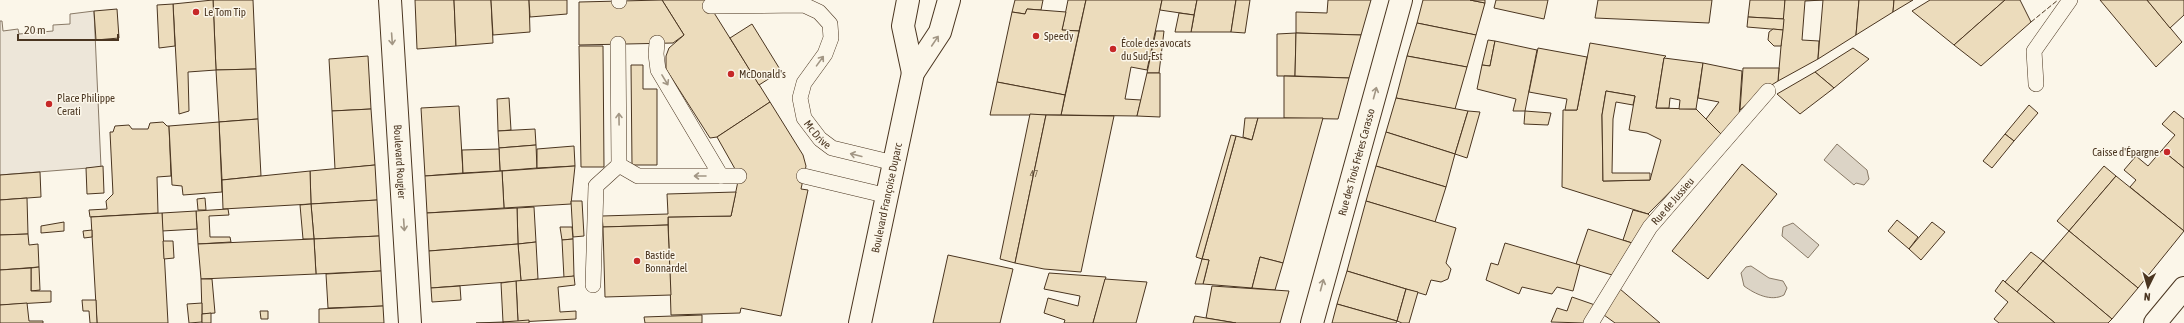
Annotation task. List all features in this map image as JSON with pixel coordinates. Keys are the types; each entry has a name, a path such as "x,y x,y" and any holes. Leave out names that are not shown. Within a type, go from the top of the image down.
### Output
{"street":[{"name":"Boulevard Rougier","path":"390,0 410,323"},
{"name":"Boulevard Françoise Duparc","path":"908,0 903,26 913,73"},
{"name":"Boulevard Françoise Duparc","path":"860,323 888,196 906,100 913,73 940,32 949,0"},
{"name":"Rue des Trois Frères Carasso","path":"1312,323 1401,0"},
{"path":"2155,323 2184,288"}],"lane":[{"path":"2036,84 2034,51 2070,0"},
{"name":"Mc Drive","path":"710,6 804,5 819,12 830,24 831,38 825,54 804,83 800,98 804,118 820,139 832,148 894,163"},
{"path":"657,43 656,54 658,70 721,176"},
{"path":"593,285 596,186 619,165 618,44"},
{"name":"Rue de Jussieu","path":"1591,323 1650,227 1768,91"},
{"path":"619,165 638,176 739,176"},
{"path":"804,176 888,196"}],"shaded area":[{"name":"Place Philippe Cerati","path":"94,11 101,167 0,175 0,21 2,21 3,31 18,29 19,34 53,31 53,25 70,24 70,14"},
{"path":"1837,144 1867,170 1869,179 1864,185 1856,183 1854,185 1824,160"},
{"path":"1793,223 1819,245 1808,258 1782,236 1783,227"},
{"path":"1751,266 1769,278 1783,281 1787,288 1784,295 1774,298 1763,296 1744,286 1741,273 1746,267"}],"building":[{"path":"213,0 253,0 256,69 216,70"},
{"path":"213,0 216,70 188,72 189,111 179,114 173,4"},
{"path":"415,0 454,0 456,46 417,49"},
{"path":"454,0 491,0 493,43 456,46"},
{"path":"491,0 529,0 530,32 493,35"},
{"path":"529,0 567,0 567,14 530,17"},
{"path":"662,0 706,0 770,102 717,137 710,138 666,69 666,56 669,48 684,35"},
{"path":"662,0 684,35 673,43 579,45 579,2"},
{"path":"1015,0 1043,0 1041,10 1027,9 1025,14 1012,12"},
{"path":"1068,0 1086,0 1079,31 1062,30"},
{"name":"École des avocats du Sud-Est","path":"1086,0 1162,0 1147,70 1131,67 1125,99 1141,100 1137,116 1061,115"},
{"path":"1162,0 1197,0 1194,15 1160,10"},
{"path":"1197,0 1236,0 1231,32 1191,32"},
{"path":"1236,0 1250,0 1245,33 1231,32"},
{"path":"1328,0 1371,0 1361,35 1296,33 1296,12 1327,13"},
{"path":"1423,0 1470,0 1485,3 1476,35 1417,23"},
{"path":"1470,0 1485,0 1485,3"},
{"path":"1496,0 1548,0 1544,19 1494,8"},
{"path":"1598,0 1712,0 1709,23 1595,18"},
{"path":"1750,0 1785,0 1784,19 1748,17"},
{"path":"1785,0 1823,0 1805,1 1802,40 1819,41 1818,59 1778,81"},
{"path":"1823,0 1859,0 1856,35 1818,59"},
{"path":"1859,0 1894,0 1893,12 1856,35"},
{"path":"1894,0 1913,0 1893,12"},
{"path":"1930,0 2005,0 1954,45 1912,11"},
{"path":"2005,0 2020,0 2031,22 1981,66 1954,45"},
{"path":"2100,0 2147,0 2182,42 2156,67"},
{"path":"2147,0 2184,0 2184,15 2170,28"},
{"path":"173,4 175,46 159,48 157,5"},
{"path":"117,9 119,38 96,40 94,11"},
{"path":"1027,9 1066,12 1062,30 1079,31 1065,95 997,82 1012,12 1025,14"},
{"path":"1179,13 1194,15 1191,32 1175,32"},
{"path":"1748,17 1784,19 1783,30 1747,27"},
{"path":"1417,23 1476,35 1467,67 1407,56"},
{"path":"752,24 781,71 759,85 730,38"},
{"path":"1773,29 1783,30 1781,46 1774,46 1768,40 1769,32"},
{"path":"1156,31 1164,31 1159,73 1147,73"},
{"path":"1296,33 1295,76 1277,76 1277,34"},
{"path":"1296,33 1361,35 1349,78 1295,76"},
{"path":"1488,40 1495,41 1490,66 1482,65"},
{"path":"1495,41 1537,50 1525,111 1513,111 1516,99 1477,89 1482,65 1490,66"},
{"path":"1590,43 1666,56 1664,58 1656,108 1696,109 1724,137 1648,214 1562,187 1563,110 1577,110","holes":["1606,91 1635,96 1629,130 1647,133 1661,140 1650,180 1603,181 1602,115"]},
{"path":"579,46 603,46 604,167 581,167"},
{"path":"1538,48 1587,57 1577,110 1565,110 1567,99 1529,92"},
{"path":"1853,48 1869,59 1834,88 1815,72"},
{"path":"368,56 371,109 332,111 329,59"},
{"path":"1407,56 1467,67 1455,109 1396,98"},
{"path":"1664,58 1703,63 1696,109 1679,109 1680,100 1670,98 1669,108 1656,108"},
{"path":"1703,63 1742,71 1739,117 1724,137 1706,119 1719,102 1698,98"},
{"path":"631,65 643,65 643,89 657,89 657,165 632,165"},
{"path":"1743,68 1779,68 1778,81 1762,91 1740,110"},
{"path":"256,69 258,119 219,122 216,70"},
{"path":"1815,72 1834,88 1800,114 1777,94"},
{"path":"1147,73 1160,73 1160,117 1137,116"},
{"path":"1284,76 1349,78 1338,119 1284,118"},
{"path":"997,82 1065,95 1061,115 990,115"},
{"path":"1606,91 1635,96 1633,105 1616,102 1613,119 1612,173 1650,173 1650,180 1603,181 1602,115"},
{"path":"509,98 511,130 498,131 497,99"},
{"path":"1396,98 1468,111 1455,154 1386,132"},
{"path":"770,102 803,155 806,166 801,189 808,190 781,316 741,308 740,313 671,315 668,217 731,216 739,176 717,137"},
{"path":"2029,105 2038,113 2014,141 2005,134"},
{"path":"459,106 463,173 425,176 421,108"},
{"path":"371,109 375,165 335,169 332,111"},
{"path":"1468,111 1480,112 1467,158 1455,154"},
{"path":"1525,111 1551,113 1548,125 1524,124"},
{"path":"2174,111 2184,119 2184,168 2162,150 2175,135 2162,124"},
{"path":"1030,114 1046,115 1015,263 1000,259"},
{"path":"1046,115 1114,116 1081,272 1044,269 1015,263"},
{"path":"1245,118 1258,118 1252,140 1243,137"},
{"path":"1258,118 1323,118 1283,263 1260,257 1252,288 1203,284 1209,260 1202,259 1236,136 1252,140"},
{"path":"258,119 261,176 222,180 219,122"},
{"path":"163,122 169,126 171,176 157,177 158,213 90,217 89,210 107,209 106,201 113,194 110,132 113,132 115,126 129,125 132,129 148,129 150,123"},
{"path":"219,122 222,192 183,195 182,186 172,185 169,126"},
{"path":"535,129 536,145 499,148 498,131"},
{"path":"1386,132 1455,154 1446,187 1376,166"},
{"path":"2005,134 2014,141 1992,168 1983,161"},
{"path":"1231,135 1236,136 1202,259 1196,257"},
{"path":"536,145 537,168 500,171 499,148"},
{"path":"574,146 575,166 537,168 537,149"},
{"path":"499,149 500,171 463,173 462,150"},
{"path":"2162,150 2184,168 2184,231 2130,187 2136,180 2124,170 2136,156 2148,166"},
{"path":"1742,164 1777,194 1708,279 1672,251"},
{"path":"375,165 377,200 311,204 310,171"},
{"path":"103,166 104,193 87,194 86,168"},
{"path":"575,166 571,204 504,208 502,171"},
{"path":"1376,166 1446,187 1435,222 1366,201"},
{"path":"2104,166 2116,176 2069,231 2057,221"},
{"path":"310,171 311,204 223,209 222,180"},
{"path":"502,171 504,208 427,213 425,176"},
{"path":"40,172 41,197 0,200 0,175"},
{"path":"2116,176 2184,231 2138,288 2069,231"},
{"path":"736,192 731,216 668,217 668,225 603,227 602,216 668,214 667,194"},
{"path":"27,198 28,234 0,235 0,200"},
{"path":"205,198 206,210 198,210 197,199"},
{"path":"377,200 379,236 314,239 311,204"},
{"path":"571,201 582,201 584,236 573,237"},
{"path":"1366,201 1456,228 1446,263 1451,269 1448,279 1441,282 1431,280 1426,295 1347,271"},
{"path":"311,204 314,239 303,239 300,205"},
{"path":"534,207 536,242 518,244 517,208"},
{"path":"517,208 518,244 429,251 427,213"},
{"path":"228,209 229,215 209,216 210,237 230,237 231,242 198,244 196,211"},
{"path":"1633,210 1648,214 1650,216 1632,243 1623,240"},
{"path":"196,211 197,229 162,231 162,213"},
{"path":"162,213 168,323 97,323 91,217"},
{"path":"1897,220 1918,237 1909,249 1888,231"},
{"path":"64,222 64,231 41,233 41,226"},
{"path":"1932,222 1945,232 1921,260 1909,249"},
{"name":"Bastide Bonnardel","path":"668,225 671,295 605,297 603,227"},
{"path":"560,227 572,227 573,239 562,240"},
{"path":"1588,229 1632,243 1612,275 1576,264"},
{"path":"92,230 92,237 84,238 83,231"},
{"path":"2069,231 2138,288 2112,319 2043,261"},
{"path":"28,234 29,245 38,244 39,267 0,270 0,235"},
{"path":"379,236 381,271 316,274 314,239"},
{"path":"314,239 316,274 201,279 198,244"},
{"path":"573,239 574,276 564,278 562,240"},
{"path":"163,241 173,241 174,258 164,259"},
{"path":"536,242 538,279 521,281 518,244"},
{"path":"1505,243 1580,265 1573,291 1557,287 1552,294 1522,287 1519,294 1486,280 1491,263 1498,265"},
{"path":"518,244 521,281 431,288 429,251"},
{"path":"2031,252 2043,261 2017,292 2005,282"},
{"path":"948,255 1013,269 1000,323 933,323"},
{"path":"1260,257 1283,263 1275,290 1252,288"},
{"path":"1202,259 1209,260 1203,284 1195,284"},
{"path":"2043,261 2112,319 2108,323 2055,323 2017,292"},
{"path":"39,267 40,290 31,291 31,268"},
{"path":"31,268 31,291 51,291 51,302 0,305 0,270"},
{"path":"381,271 383,306 328,308 326,274"},
{"path":"1347,271 1406,289 1397,321 1337,304"},
{"path":"1049,273 1106,277 1093,323 1064,323 1065,320 1044,313 1048,298 1078,306 1080,296 1044,289"},
{"path":"574,276 575,285 558,287 560,312 576,311 576,319 518,322 516,281"},
{"path":"201,279 212,279 215,313 202,314"},
{"path":"1105,279 1147,282 1136,323 1093,323"},
{"path":"2003,280 2055,323 1999,323 1994,319 2008,302 1995,291"},
{"path":"516,281 518,322 503,322 501,283"},
{"path":"460,286 461,300 432,302 431,288"},
{"path":"1212,286 1289,291 1280,323 1236,323 1206,318"},
{"path":"1406,289 1418,292 1409,323 1402,323 1397,321"},
{"path":"1620,289 1660,323 1615,323 1604,315"},
{"path":"1572,297 1595,305 1585,323 1551,322 1557,308 1567,311"},
{"path":"82,300 96,300 97,323 90,323 89,311 83,311"},
{"path":"27,303 29,321 43,321 43,323 0,323 0,305"},
{"path":"202,303 202,322 189,323 187,304"},
{"path":"1337,304 1397,321 1396,323 1332,323"},
{"path":"383,306 384,323 319,323 319,309"},
{"path":"260,311 268,311 268,319 261,319"},
{"path":"211,313 211,323 202,323 202,314"},
{"path":"702,315 702,323 645,323 644,317"},
{"path":"1195,316 1206,318 1236,323 1193,323"},
{"path":"529,320 529,323 503,323 503,322"},
{"path":"503,322 503,323 476,323"}],"fence":[{"path":"2031,22 2058,0"}],"place":[{"name":"Le Tom Tip","path":"196,12"},
{"name":"Speedy","path":"1036,36"},
{"name":"École des avocats du Sud-Est","path":"1113,49"},
{"name":"McDonald's","path":"731,74"},
{"name":"Place Philippe Cerati","path":"49,104"},
{"name":"Caisse d'Épargne","path":"2167,152"},
{"name":"Bastide Bonnardel","path":"637,261"}]}
